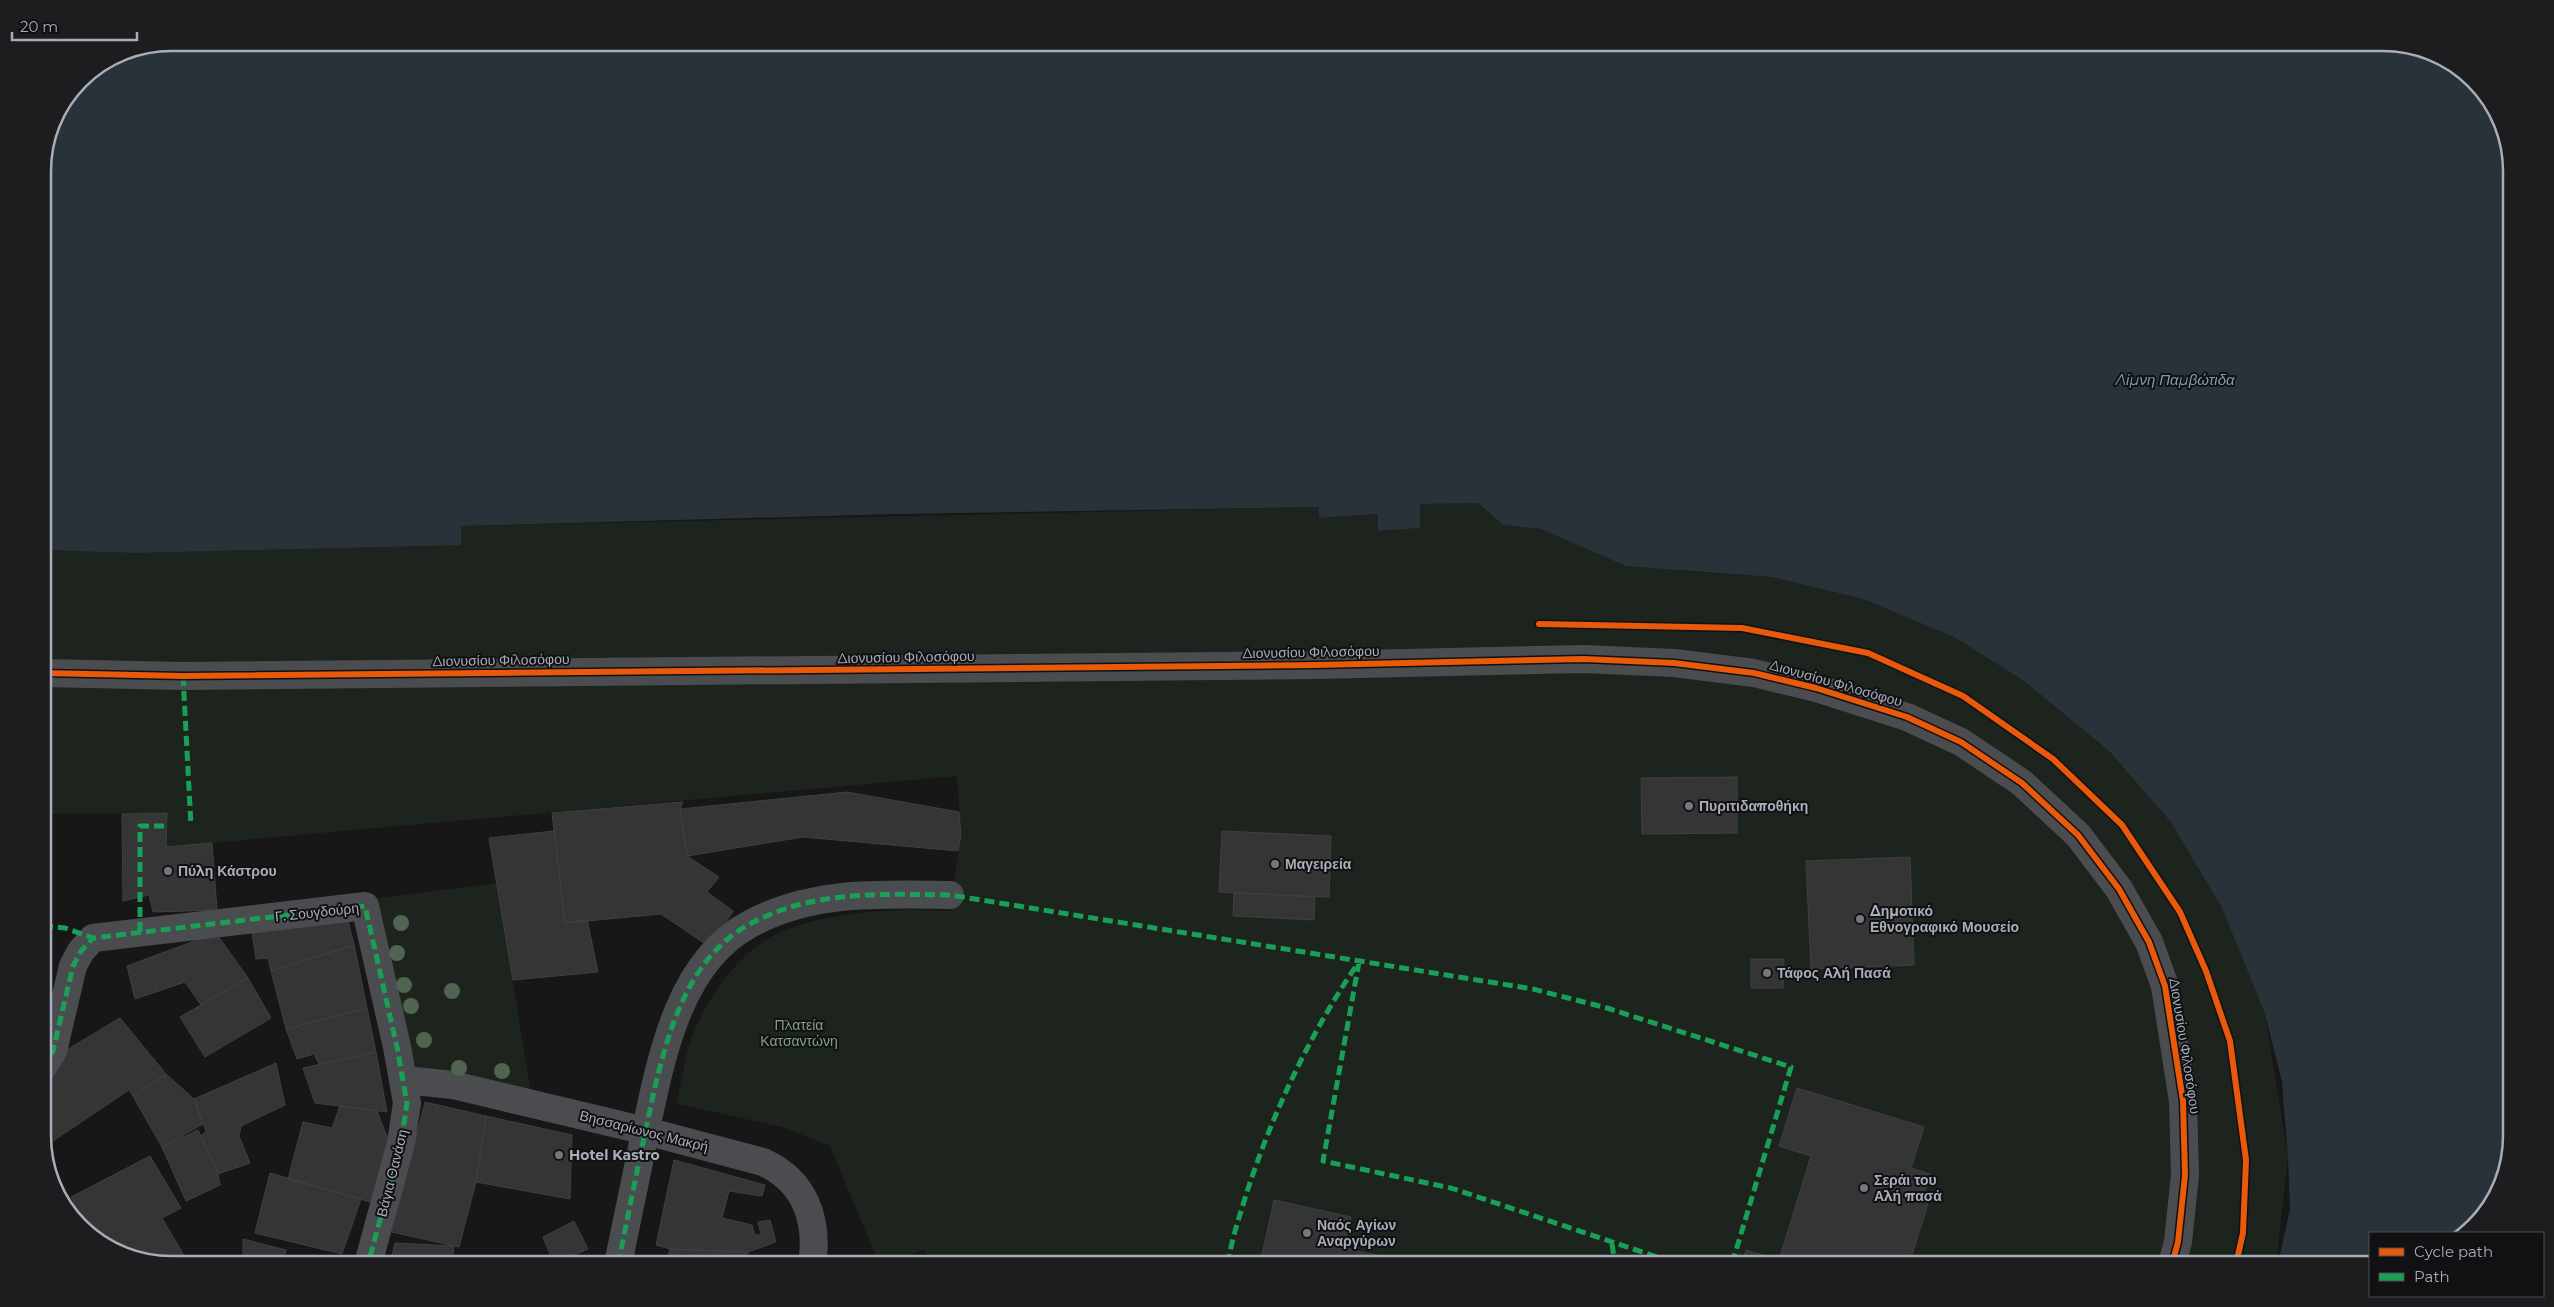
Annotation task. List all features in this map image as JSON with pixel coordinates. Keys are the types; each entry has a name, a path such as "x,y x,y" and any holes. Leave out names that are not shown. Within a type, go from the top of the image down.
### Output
{"street":[{"name":"Διονυσίου Φιλοσόφου","path":"52,673 273,675 1296,666 1584,659 1674,663 1754,673 1816,688 1907,717 1961,742 2022,783 2078,834 2119,889 2149,942 2165,986 2183,1101 2185,1175 2178,1242 2174,1256"},
{"path":"620,1256 658,1070 675,1018 712,955 735,932 772,914 824,899 870,894 950,896"},
{"name":"Γ. Σουγδούρη","path":"52,1053 73,966 80,951 93,938 365,906 404,1080"},
{"name":"Βησσαρίωνος Μακρή","path":"404,1080 453,1085 646,1131 763,1162 779,1169 799,1189 808,1209 813,1239 812,1256"},
{"name":"Βάγια Θανάση","path":"370,1256 406,1120 407,1103 404,1080"}],"green space":[{"name":"Πλατεία Κατσαντώνη","path":"1478,503 1503,525 1541,529 1685,571 1772,577 1863,599 1954,637 2024,681 2109,751 2170,821 2222,908 2265,1014 2288,1157 2277,1256 929,1256 923,1250 908,1256 876,1256 830,1146 782,1127 677,1104 688,1051 700,1018 730,972 757,946 772,936 788,929 826,918 868,912 950,911 961,835 957,776 166,847 166,813 52,814 52,550 136,553 461,544 461,526 1320,507 1320,518 1379,514 1379,531 1420,528 1419,504"},
{"path":"497,883 531,1093 414,1070 371,899"}],"water":[{"name":"Λίμνη Παμβώτιδα","path":"172,51 2382,51 2406,54 2436,64 2462,81 2473,92 2490,118 2500,148 2502,164 2503,1135 2500,1159 2490,1189 2482,1202 2473,1215 2455,1232 2369,1232 2369,1256 2280,1256 2290,1209 2288,1157 2282,1082 2265,1014 2222,908 2170,821 2109,751 2024,681 1954,637 1863,599 1772,577 1626,566 1541,529 1503,525 1478,503 1420,504 1420,528 1378,531 1378,514 1319,518 1319,507 895,514 461,526 461,545 136,553 52,550 52,164 55,141 60,126 67,111 81,92 98,76 126,60 141,55"}],"building":[{"name":"Πυριτιδαποθήκη","path":"1737,777 1737,833 1642,834 1641,778"},
{"path":"847,792 959,812 961,835 958,851 803,837 687,856 680,809"},
{"path":"683,802 680,809 687,856 719,877 707,892 733,911 710,947 661,914 565,923 552,813"},
{"name":"Πύλη Κάστρου","path":"167,813 166,847 212,843 217,910 153,912 149,895 123,901 122,814"},
{"path":"554,831 565,923 587,919 598,972 513,980 489,838"},
{"name":"Μαγειρεία","path":"1222,831 1331,836 1329,897 1219,892"},
{"path":"1910,857 1914,965 1811,969 1806,861"},
{"path":"1234,893 1315,897 1314,920 1233,916"},
{"path":"345,909 354,945 271,971 268,958 256,959 250,919"},
{"path":"216,933 248,978 201,1005 185,982 135,999 127,966"},
{"path":"354,945 367,1008 286,1029 271,971"},
{"name":"Τάφος Αλή Πασά","path":"1751,959 1784,959 1783,988 1751,988"},
{"path":"248,978 271,1018 205,1057 180,1017"},
{"path":"367,1008 376,1052 319,1064 314,1054 297,1059 286,1029"},
{"path":"120,1018 166,1074 133,1096 129,1090 52,1142 52,1059"},
{"path":"376,1052 387,1112 315,1103 303,1068"},
{"path":"276,1063 285,1105 241,1126 239,1136 250,1163 218,1174 201,1136 206,1131 194,1099"},
{"path":"166,1074 194,1099 203,1124 162,1147 133,1096"},
{"name":"Σεράι του Αλή πασά","path":"1797,1088 1924,1127 1911,1168 1930,1174 1922,1202 1928,1204 1912,1256 1780,1256 1811,1156 1779,1146"},
{"path":"425,1102 486,1116 476,1182 459,1247 392,1232"},
{"path":"340,1106 377,1111 393,1152 378,1204 288,1179 303,1122 332,1128"},
{"path":"486,1116 572,1135 570,1199 476,1182"},
{"path":"198,1130 218,1174 220,1185 186,1201 162,1147"},
{"path":"150,1156 181,1208 162,1218 184,1256 156,1255 118,1243 92,1226 81,1215 71,1197"},
{"path":"674,1160 765,1185 762,1196 729,1191 722,1218 752,1225 755,1235 761,1235 758,1222 770,1220 776,1242 748,1252 670,1249 656,1245"},
{"path":"270,1173 361,1199 342,1254 255,1233"},
{"name":"Ναός Αγίων Αναργύρων","path":"1274,1200 1351,1217 1344,1248 1380,1256 1262,1256"},
{"path":"574,1221 588,1249 572,1256 551,1256 543,1237"},
{"path":"243,1239 286,1250 285,1256 243,1256"},
{"path":"395,1243 454,1246 453,1256 392,1256"},
{"path":"670,1249 748,1252 748,1256 668,1256"},
{"name":"Σεράι του Αλή πασά","path":"1746,1250 1766,1256 1744,1256"}],"marked path":[{"path":"183,676 191,826"},
{"path":"140,932 140,826 167,826"},
{"path":"620,1256 650,1109 665,1048 675,1018 688,990 704,964 725,941 750,924 774,913 798,905 848,896 899,894 950,895 1533,989 1607,1008 1791,1067 1734,1256"},
{"path":"52,927 65,928 93,938 365,906 397,1047 407,1103 401,1143 370,1256"},
{"path":"52,1053 73,966 81,951 93,938"},
{"path":"1359,962 1323,1161 1451,1188 1654,1256"},
{"path":"1230,1256 1233,1238 1256,1165 1280,1105 1307,1048 1356,966"},
{"path":"1612,1244 1614,1256"}],"cycle path":[{"path":"1539,624 1742,628 1868,653 1963,696 2053,759 2122,825 2180,912 2206,971 2230,1041 2246,1160 2243,1233 2238,1256"},
{"path":"52,673 183,676 1316,665 1584,659 1674,663 1754,673 1816,688 1907,717 1961,742 2022,783 2078,835 2119,889 2149,942 2165,986 2183,1101 2185,1175 2178,1242 2174,1256"}],"place":[{"name":"Πυριτιδαποθήκη","path":"1689,806"},
{"name":"Μαγειρεία","path":"1275,864"},
{"name":"Πύλη Κάστρου","path":"168,871"},
{"name":"Δημοτικό Εθνογραφικό Μουσείο","path":"1860,919"},
{"name":"Τάφος Αλή Πασά","path":"1767,973"},
{"name":"Hotel Kastro","path":"559,1155"},
{"name":"Σεράι του Αλή πασά","path":"1864,1188"},
{"name":"Ναός Αγίων Αναργύρων","path":"1307,1233"}]}
